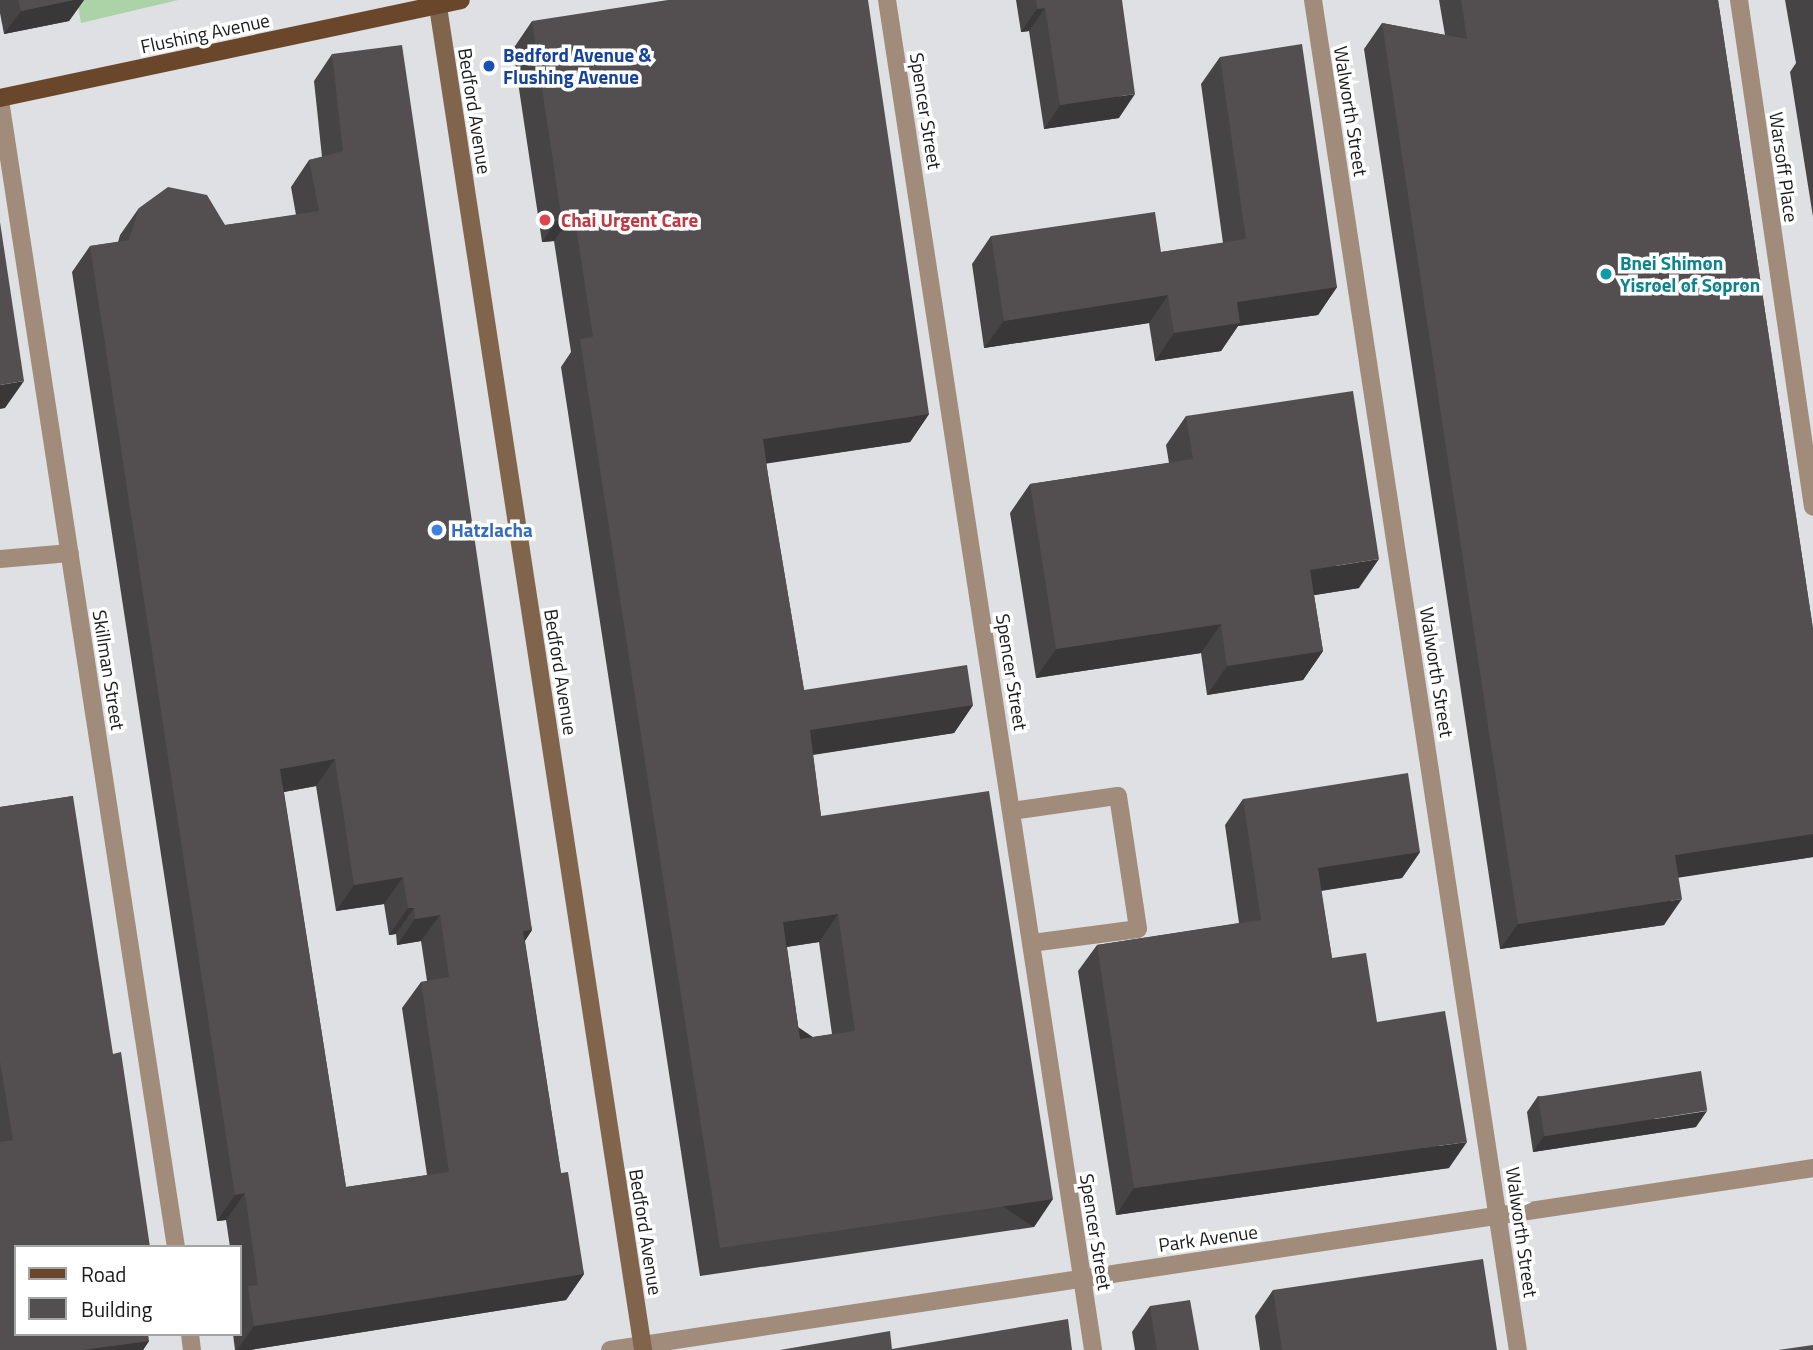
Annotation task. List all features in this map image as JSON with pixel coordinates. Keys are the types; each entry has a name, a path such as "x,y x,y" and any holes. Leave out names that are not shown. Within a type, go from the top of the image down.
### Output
{"main road":[{"name":"Flushing Avenue","path":"0,99 437,2 461,0"},
{"name":"Bedford Avenue","path":"437,2 643,1348"}],"street":[{"name":"Spencer Street","path":"887,0 1093,1350"},
{"name":"Walworth Street","path":"1313,0 1518,1350"},
{"name":"Warsoff Place","path":"1739,0 1813,507"},
{"name":"Skillman Street","path":"0,99 176,1245"},
{"path":"0,559 70,553"},
{"path":"1012,811 1118,796 1138,929 1031,943"},
{"name":"Park Avenue","path":"610,1350 643,1348 1082,1278 1813,1168"}],"green space":[{"path":"77,0 178,0 81,23"}],"building":[{"path":"18,0 74,0 21,11"},
{"path":"668,0 868,0 929,414 763,439 769,482 804,690 967,665 973,705 810,730 821,816 989,791 1053,1199 720,1248 580,339 593,337 574,213 561,215 532,21","holes":["838,914 855,1031 800,1039 783,922"]},
{"path":"1036,0 1122,0 1135,94 1060,105 1045,8 1037,9"},
{"path":"1461,0 1718,0 1813,629 1813,834 1675,855 1682,899 1518,924 1382,23 1467,39"},
{"path":"1302,44 1337,287 1237,302 1240,323 1174,333 1168,295 1004,321 991,236 1155,212 1161,252 1246,239 1220,57"},
{"path":"402,45 532,930 523,931 561,1173 568,1172 584,1274 254,1326 248,1286 258,1285 245,1193 235,1195 90,246 129,240 139,208 168,187 207,195 225,225 319,211 309,160 343,151 332,54","holes":["335,759 354,885 403,877 408,908 414,908 415,919 440,915 449,977 421,982 449,1172 346,1187 280,769"]},
{"path":"0,222 24,381 0,385"},
{"path":"1353,391 1379,559 1310,570 1323,651 1227,666 1221,624 1056,649 1030,484 1193,459 1186,416"},
{"path":"1408,773 1420,852 1318,868 1332,958 1366,953 1377,1022 1445,1011 1467,1142 1134,1188 1097,945 1261,920 1243,799"},
{"path":"73,796 113,1054 121,1052 150,1245 14,1245 14,1336 148,1336 149,1341 82,1350 0,1350 0,1142 13,1140 0,1061 0,807"},
{"path":"1701,1071 1707,1111 1544,1136 1538,1097"},
{"path":"1483,1259 1497,1350 1282,1350 1273,1290"},
{"path":"1190,1300 1199,1350 1157,1350 1150,1306"},
{"path":"1068,1319 1072,1350 780,1350 890,1331 892,1349"},
{"path":"1813,1345 1813,1350 1778,1350"}],"place":[{"name":"Bedford Avenue & Flushing Avenue","path":"489,66"},
{"name":"Chai Urgent Care","path":"545,220"},
{"name":"Bnei Shimon Yisroel of Sopron","path":"1606,274"},
{"name":"Hatzlacha","path":"437,530"}]}
